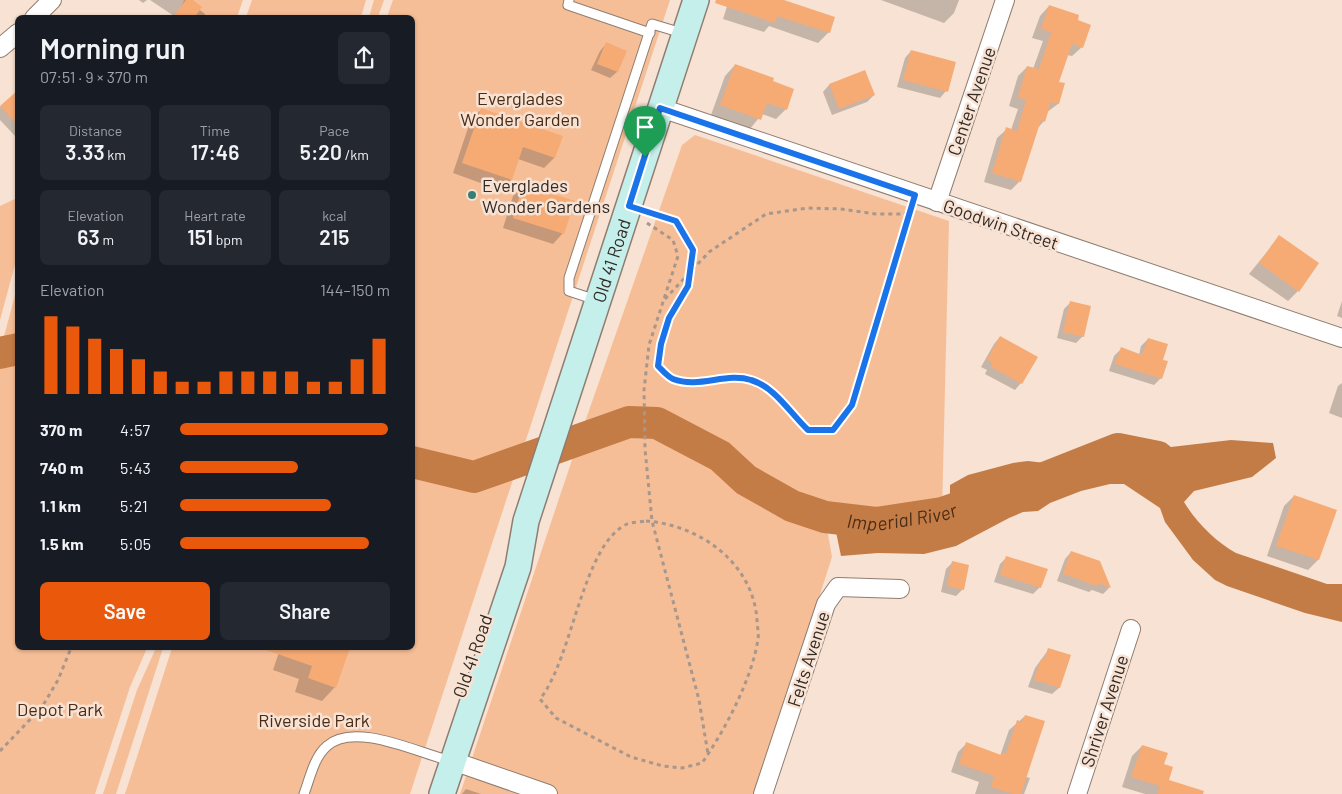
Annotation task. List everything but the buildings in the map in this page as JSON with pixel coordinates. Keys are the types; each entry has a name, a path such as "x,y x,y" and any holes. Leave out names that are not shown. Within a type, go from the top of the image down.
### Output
{"street":[{"path":"37,15 52,0"},
{"name":"Old 41 Road","path":"426,794 445,759 518,567 526,521 696,0"},
{"name":"Center Avenue","path":"936,202 1005,0"},
{"path":"0,48 15,36"},
{"name":"Goodwin Street","path":"660,108 913,203 936,202 1342,338"},
{"name":"Felts Avenue","path":"763,794 826,604 838,587 900,590"},
{"name":"Shriver Avenue","path":"1077,794 1131,629"},
{"path":"445,759 548,794"},
{"name":"Old 41 Road","path":"442,794 445,759"}],"lane":[{"path":"570,0 568,5 650,33"},
{"path":"599,301 569,291 569,278 652,24 685,34"},
{"path":"304,794 316,760 326,746 340,738 353,735 370,737 445,759"}],"path":[{"path":"629,206 676,221 693,250 688,286 669,318 661,344 658,366 673,379 705,383 730,378 750,380 775,393 790,413 808,430 833,430 852,405 913,203"},
{"path":"664,302 684,277 709,252 766,214 808,208 841,209 876,214 903,214 913,203"},
{"path":"647,223 673,240 678,256 649,345 644,390 646,449 652,521 699,700 708,754"},
{"path":"652,521 664,522 683,529 727,554 742,573 756,603 758,638 748,675 718,741 702,763 682,768 663,766 631,756 556,718 540,698 557,668 597,557 613,536 627,524 652,521"},
{"path":"0,751 42,707 58,680 70,650"}],"green space":[{"path":"184,0 243,0 238,15 178,15"},
{"path":"252,0 366,0 362,15 247,15"},
{"path":"374,0 384,0 379,15 370,15"},
{"name":"Everglades Wonder Garden","path":"393,0 670,0 410,794 125,794 171,650 415,650 415,15 388,15"},
{"path":"695,135 949,221 942,513 876,523 825,517 832,557 756,794 460,794 579,439 682,145"},
{"path":"15,199 15,264 0,320 0,206"},
{"name":"Depot Park","path":"15,295 15,650 146,650 130,687 95,794 0,794 0,351"},
{"path":"155,650 162,650 116,794 103,794 137,690"}],"shaded area":[{"path":"1231,440 1273,443 1276,458 1252,477 1194,491 1184,502 1207,531 1236,553 1327,584 1342,584 1342,622 1305,613 1227,586 1215,580 1193,560 1165,522 1160,508 1124,484 1110,484 1081,491 1050,503 1038,511 1023,512 956,546 924,554 878,553 841,556 835,527 877,532 945,521 950,515 950,485 968,475 1028,461 1070,466 1085,464 1140,444 1156,441 1171,447"}],"waterway":[{"name":"Imperial River","path":"0,353 15,350"},
{"name":"Imperial River","path":"415,463 474,477 629,422 657,423 720,456 746,480 792,506 825,517 876,523 942,513 991,496"},
{"name":"Imperial River","path":"1042,479 1118,449 1158,457 1164,463"}],"place":[{"name":"Everglades Wonder Gardens","path":"472,195"}],"route":[{"path":"660,108 915,195 852,405 833,430 808,430 790,413 775,393 750,380 730,378 705,383 673,379 658,366 661,344 669,318 688,286 693,250 676,221 629,206 645,157 660,108"}],"park label":[{"name":"Riverside Park","path":"314,720"}]}
